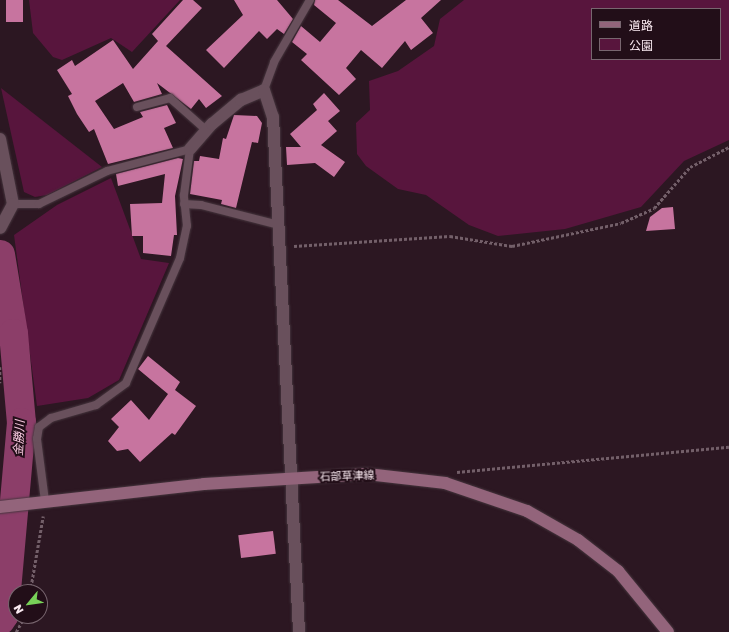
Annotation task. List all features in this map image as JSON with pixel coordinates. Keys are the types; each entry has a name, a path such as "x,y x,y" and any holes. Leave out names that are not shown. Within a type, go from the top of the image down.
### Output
{"main road":[{"name":"石部草津線","path":"0,506 291,479 367,474 445,483 527,510 578,540 618,571 668,632"}],"street":[{"path":"190,149 206,130 241,100 264,90 273,117 281,247 299,632"},
{"path":"0,139 13,204 9,216 0,228"}],"lane":[{"path":"264,90 274,62 310,0"},
{"path":"137,106 170,98 206,130"},
{"path":"13,204 39,204 108,171 190,149"},
{"path":"41,502 37,439 39,427 51,418 96,405 126,383 180,258 187,226 184,204 186,158 190,149"},
{"path":"184,204 201,205 279,225"}],"path":[{"path":"281,247 450,236 512,246 621,223 654,208 690,167 729,147"},
{"path":"0,368 0,383"},
{"path":"445,483 452,472 729,447"},
{"path":"31,584 41,502"}],"green space":[{"path":"29,0 180,0 132,52 111,38 62,60 53,57 33,33"},
{"path":"464,0 729,0 729,140 684,161 641,207 565,229 498,236 469,225 426,195 398,189 366,166 357,154 356,123 370,110 369,81 398,71 434,46 440,19"},
{"path":"1,88 102,167 47,195 35,197 24,192"},
{"path":"111,178 141,259 169,263 119,380 88,398 37,406 14,235 57,205"}],"building":[{"path":"6,0 23,0 23,22 6,22"},
{"path":"183,0 193,0 202,8 166,46 222,96 206,108 199,99 191,109 157,83 162,94 134,102 123,83 95,101 114,129 143,117 140,112 167,105 176,123 164,128 173,148 108,164 94,129 89,132 77,114 68,96 72,94 57,70 72,60 75,66 113,40 133,69 158,41 152,34"},
{"path":"234,0 277,0 293,19 284,34 277,29 267,39 259,31 224,68 206,50 243,15"},
{"path":"315,0 338,0 372,26 406,0 441,0 421,18 433,33 411,50 405,41 382,68 361,50 346,68 356,79 339,95 301,60 307,54 292,42 301,26 320,42 336,23 314,5"},
{"path":"324,93 340,111 328,121 337,131 321,145 345,162 334,177 315,163 287,165 286,147 301,147 290,134 317,110 313,104"},
{"path":"234,115 257,116 262,123 258,143 252,142 236,208 221,204 222,200 190,194 194,161 199,161 200,156 219,159 223,138 226,139"},
{"path":"178,158 183,159 175,196 177,235 174,235 171,256 143,253 143,236 132,236 130,204 162,203 165,174 118,186 116,174"},
{"path":"673,207 675,229 646,231 650,217 662,208"},
{"path":"148,356 180,382 175,390 196,406 175,435 172,433 140,462 128,449 117,451 108,441 119,427 111,419 131,400 149,420 168,394 138,369"},
{"path":"273,531 276,554 241,558 238,535"}],"waterway":[{"name":"金勝川","path":"0,254 13,333 21,422 4,614 0,620"}]}
